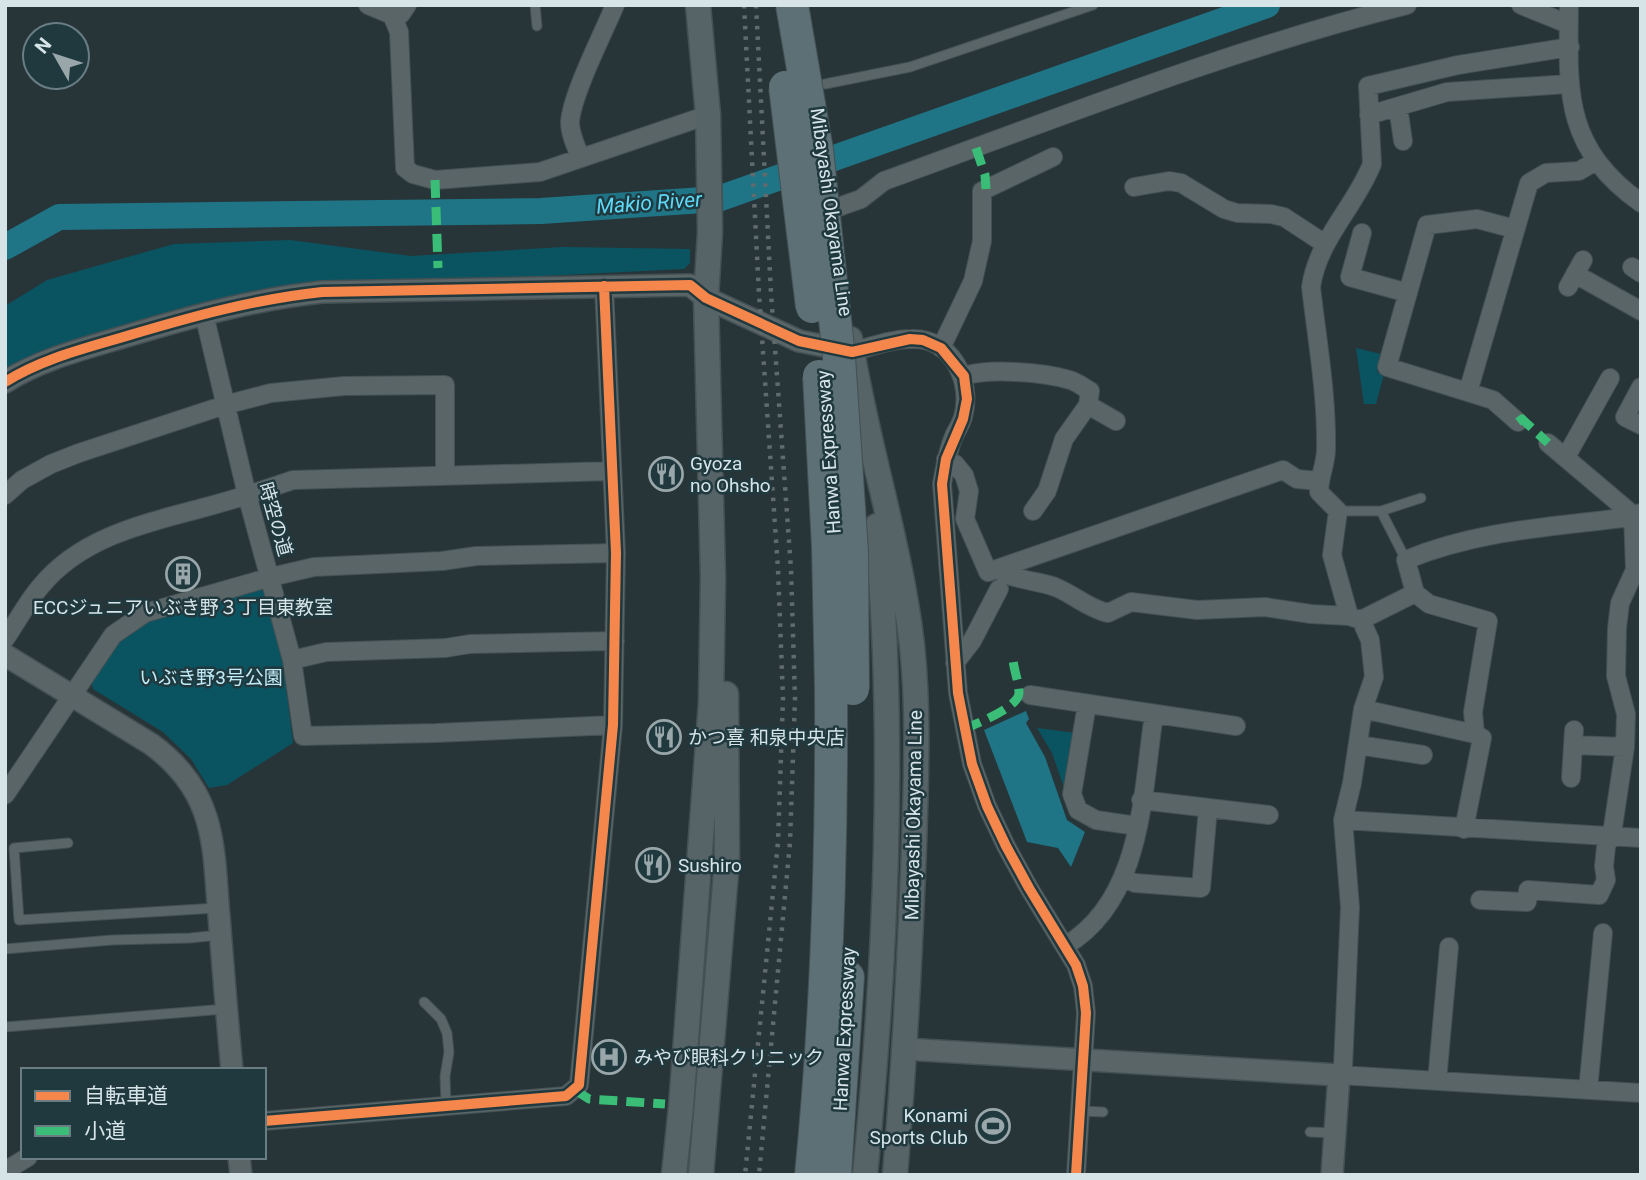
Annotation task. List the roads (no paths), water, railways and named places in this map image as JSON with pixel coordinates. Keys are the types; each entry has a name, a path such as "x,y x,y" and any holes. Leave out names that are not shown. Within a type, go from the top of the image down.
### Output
{"highway":[{"name":"Hanwa Expressway","path":"774,5 818,356 828,547 853,839 835,1175"},
{"name":"Hanwa Expressway","path":"792,5 817,150 839,357 852,552 832,837 826,986 811,1175"}],"main road":[{"path":"674,1175 708,757 713,578 706,298 710,232 708,123 698,5"},
{"name":"Mibayashi Okayama Line","path":"807,5 821,90 830,204 852,352 899,563 912,646 917,742 905,1049 895,1175"},
{"name":"Mibayashi Okayama Line","path":"865,1175 880,999 888,754 888,678 874,459"},
{"path":"701,1175 727,860 725,625 713,578"}],"street":[{"path":"368,5 399,10 405,168 413,174 435,180 540,173 581,158 708,123"},
{"path":"581,158 570,124 574,104 615,5"},
{"path":"830,204 861,199 884,181 1154,84 1350,19 1407,5"},
{"path":"1521,5 1569,12 1568,84 1575,122 1606,174 1641,204"},
{"path":"1332,1175 1339,1075 1343,1067 1350,907 1343,820 1363,709 1374,677 1370,640 1355,618 1332,555 1338,511 1319,492 1326,439 1311,287 1313,275 1325,244 1372,164 1368,86 1458,65 1570,47"},
{"path":"1369,115 1398,107 1427,91 1447,92 1503,83 1568,84"},
{"path":"1398,107 1404,141"},
{"path":"941,348 973,281 968,270 989,230 982,191 1019,183 1053,157"},
{"path":"1468,392 1529,183 1546,173 1579,171 1596,161"},
{"path":"1133,187 1169,181 1181,183 1224,209 1237,213 1284,216 1325,244"},
{"path":"1507,419 1493,400 1387,367 1427,225 1477,219 1515,229"},
{"path":"1364,246 1350,277 1408,293"},
{"path":"1575,274 1640,309"},
{"path":"5,382 24,370 65,354 204,314 279,296 322,292 690,285 706,298 799,341 852,352 911,339 923,340 941,348 964,376 967,399 963,419 946,460 942,484 955,663 967,741 987,806 1029,888 1076,965 1083,986 1086,1013 1076,1175"},
{"path":"266,1121 565,1096 579,1085 613,725 616,553 604,286"},
{"name":"時空の道","path":"204,314 247,495 292,660 303,736 613,725"},
{"path":"964,376 972,373 1040,375 1071,380 1090,391 1088,405 1064,439 1046,491 1033,511"},
{"path":"1566,457 1610,378"},
{"path":"5,495 22,480 51,464 225,405 271,393 344,386 444,385 445,475"},
{"path":"1641,387 1625,417 1641,425"},
{"path":"1088,405 1116,421"},
{"path":"1548,443 1637,514"},
{"path":"946,460 955,464 964,475 969,491 965,519 988,572 1283,470 1297,479 1319,481"},
{"path":"5,639 41,586 63,565 92,545 133,527 293,480 612,471"},
{"path":"1475,734 1473,712 1488,621 1429,604 1415,593 1406,560 1491,534 1637,514"},
{"path":"1488,904 1527,909 1528,890 1582,900 1599,895 1606,880 1604,866 1622,778 1625,747 1626,714 1616,676 1617,628 1620,603 1637,575 1637,514"},
{"path":"5,795 113,635 145,613 314,567 442,561 476,556 616,553"},
{"path":"997,569 1007,576 1053,586 1076,597 1091,609 1108,613 1131,602 1197,610 1265,607 1355,618 1415,593"},
{"path":"955,663 972,641 999,590"},
{"path":"292,660 326,652 444,648 470,644 615,641"},
{"path":"5,655 167,755 196,795 207,820 215,864 232,1068"},
{"path":"1030,695 1236,726"},
{"path":"1087,704 1072,794 1079,810 1096,820 1137,826"},
{"path":"1363,709 1475,734 1482,738 1464,829"},
{"path":"1065,946 1091,928 1103,914 1123,878 1133,852 1154,714"},
{"path":"1571,778 1573,737 1625,747"},
{"path":"1358,745 1423,755"},
{"path":"1141,800 1269,815"},
{"path":"1123,878 1135,883 1201,888 1208,808"},
{"path":"1343,820 1641,838"},
{"path":"1588,1090 1601,1026 1608,959 1603,933"},
{"path":"1437,1082 1436,1022 1456,975 1449,947"},
{"path":"905,1049 1641,1093"},
{"path":"5,1171 25,1159"}],"lane":[{"path":"536,5 537,26"},
{"path":"821,90 910,68 1093,5"},
{"path":"1338,511 1381,511 1421,498"},
{"path":"1381,511 1406,560"},
{"path":"68,843 14,848 19,920 117,913 138,915 218,908"},
{"path":"5,949 221,935"},
{"path":"424,1002 441,1019 447,1033 449,1052 445,1076 446,1106"},
{"path":"5,1027 227,1009"},
{"path":"1081,1111 1103,1112"},
{"path":"1310,1132 1335,1133"}],"waterway":[{"name":"Makio River","path":"5,247 59,217 541,211 718,199 1267,5"}],"railway":[{"path":"744,5 759,294 778,569 783,698 778,842 745,1175"},
{"path":"756,5 771,293 791,569 795,698 790,842 759,1175"}],"place":[{"name":"Gyoza no Ohsho","path":"666,474"},
{"name":"ECCジュニアいぶき野３丁目東教室","path":"183,574"},
{"name":"かつ喜 和泉中央店","path":"664,737"},
{"name":"Sushiro","path":"653,865"},
{"name":"みやび眼科クリニック","path":"609,1057"},
{"name":"Konami Sports Club","path":"993,1126"}],"park label":[{"name":"いぶき野3号公園","path":"211,677"}]}
